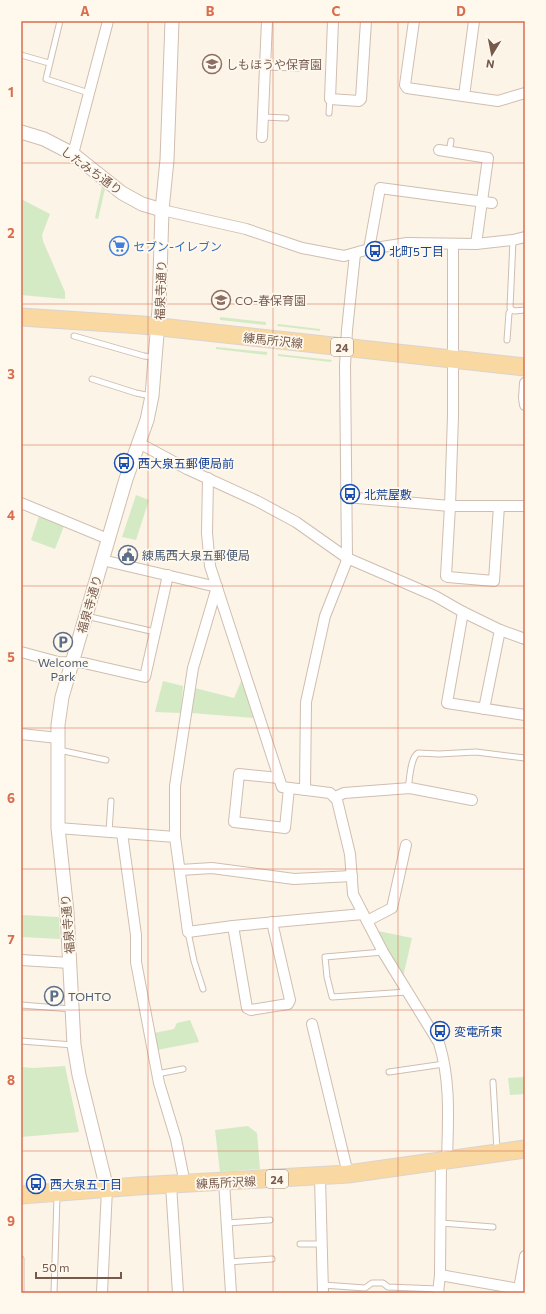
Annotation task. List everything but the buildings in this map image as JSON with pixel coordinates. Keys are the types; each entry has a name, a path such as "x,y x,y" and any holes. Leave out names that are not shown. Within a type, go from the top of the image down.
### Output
{"main road":[{"name":"練馬所沢線","path":"21,317 158,326 525,368"},
{"name":"練馬所沢線","path":"21,1195 224,1181 320,1177 525,1149"}],"street":[{"path":"73,154 108,21"},
{"name":"福泉寺通り","path":"107,1189 79,1075 74,1045 70,963 58,828 58,724 62,697 72,662 126,479 147,420 152,396 158,326 162,210 166,160 172,21"},
{"path":"262,137 267,21"},
{"path":"333,21 330,99 359,100 361,99 366,21"},
{"path":"414,21 405,87 498,101 525,93"},
{"path":"464,96 474,21"},
{"name":"したみち通り","path":"21,132 44,140 73,154 122,193 142,204 162,210"},
{"path":"444,151 488,158 487,203 476,244"},
{"path":"369,249 380,188 487,203"},
{"path":"162,210 246,229 302,248 344,256 369,249 407,243 476,244 513,240 525,237"},
{"path":"453,244 453,416 446,576 494,581 499,506"},
{"path":"305,790 306,702 326,616 347,558 346,348 355,254"},
{"path":"525,383 525,405"},
{"path":"139,443 187,469 257,501 296,522 347,558 435,596 500,630 525,639"},
{"path":"208,478 207,533 210,566 282,787 330,793 337,800 350,854 353,894 384,952 439,1044 444,1064 448,1114 444,1161 440,1275 438,1291"},
{"path":"346,497 450,506 525,506"},
{"path":"21,503 108,539"},
{"path":"102,560 217,586"},
{"path":"21,652 58,662 84,663 145,677 168,575"},
{"path":"217,586 190,680 186,717 175,786 175,837 188,932 272,922 365,917 392,908 406,845"},
{"path":"463,612 447,703 525,715"},
{"path":"484,709 500,630"},
{"path":"21,734 58,744"},
{"path":"279,778 239,774 234,822 285,828 289,788"},
{"path":"335,797 344,793 408,788 472,800"},
{"path":"58,828 175,837"},
{"path":"122,833 136,935 136,962 157,1074 176,1139 178,1184 178,1293"},
{"path":"180,870 212,868 294,879 352,876"},
{"path":"233,926 247,1008 251,1010 288,1004 290,1000 272,922"},
{"path":"21,960 70,963"},
{"path":"312,1024 348,1174"},
{"path":"320,1177 323,1289"},
{"path":"224,1181 231,1293"},
{"path":"102,1293 107,1189"},
{"path":"440,1275 522,1290 525,1256"}],"lane":[{"path":"60,21 46,79 89,93"},
{"path":"21,55 49,63"},
{"path":"265,66 300,68"},
{"path":"329,113 330,99"},
{"path":"263,117 286,118"},
{"path":"444,151 451,141"},
{"path":"507,340 509,313 511,310 513,240"},
{"path":"511,310 525,310"},
{"path":"74,336 144,356 156,357"},
{"path":"92,379 136,393 152,396"},
{"path":"86,616 156,632"},
{"path":"58,744 106,760"},
{"path":"408,788 413,759 418,753 476,752 525,758"},
{"path":"109,832 111,801"},
{"path":"188,932 194,960 204,989"},
{"path":"384,952 325,957 327,977 332,997 407,992"},
{"path":"21,1005 72,1009"},
{"path":"21,1041 74,1045"},
{"path":"389,1072 444,1064"},
{"path":"157,1074 183,1069"},
{"path":"493,1082 497,1152"},
{"path":"54,1293 58,1192"},
{"path":"227,1223 270,1220"},
{"path":"441,1223 493,1227"},
{"path":"300,1244 322,1244"},
{"path":"21,1259 21,1290"},
{"path":"229,1262 272,1259"},
{"path":"323,1289 365,1288 372,1283 383,1283 388,1287 438,1291"}],"green space":[{"path":"102,186 105,189 98,219 95,218"},
{"path":"21,199 50,214 42,235 43,241 65,292 65,299 21,295"},
{"path":"220,317 266,322 266,325 220,320"},
{"path":"278,324 320,329 320,331 277,326"},
{"path":"216,347 267,352 267,355 216,349"},
{"path":"278,354 332,360 331,362 278,356"},
{"path":"136,495 149,500 136,540 122,537"},
{"path":"39,516 64,526 55,549 31,540"},
{"path":"242,679 254,718 191,713 195,688 234,698"},
{"path":"163,681 183,686 181,713 155,712"},
{"path":"21,915 59,917 60,939 21,937"},
{"path":"378,931 412,938 403,977"},
{"path":"190,1020 199,1042 157,1050 154,1033 174,1029 177,1023"},
{"path":"65,1066 79,1132 21,1137 21,1067 34,1068"},
{"path":"525,1077 525,1094 510,1095 508,1078"},
{"path":"248,1126 257,1133 260,1169 220,1172 215,1130"}],"place":[{"name":"しもほうや保育園","path":"212,64"},
{"name":"セブン-イレブン","path":"119,246"},
{"name":"北町5丁目","path":"375,251"},
{"name":"CO-春保育園","path":"221,300"},
{"name":"西大泉五郵便局前","path":"124,463"},
{"name":"北荒屋敷","path":"350,494"},
{"name":"練馬西大泉五郵便局","path":"128,555"},
{"name":"Welcome Park","path":"63,642"},
{"name":"TOHTO","path":"54,996"},
{"name":"変電所東","path":"440,1031"},
{"name":"西大泉五丁目","path":"36,1184"}]}
